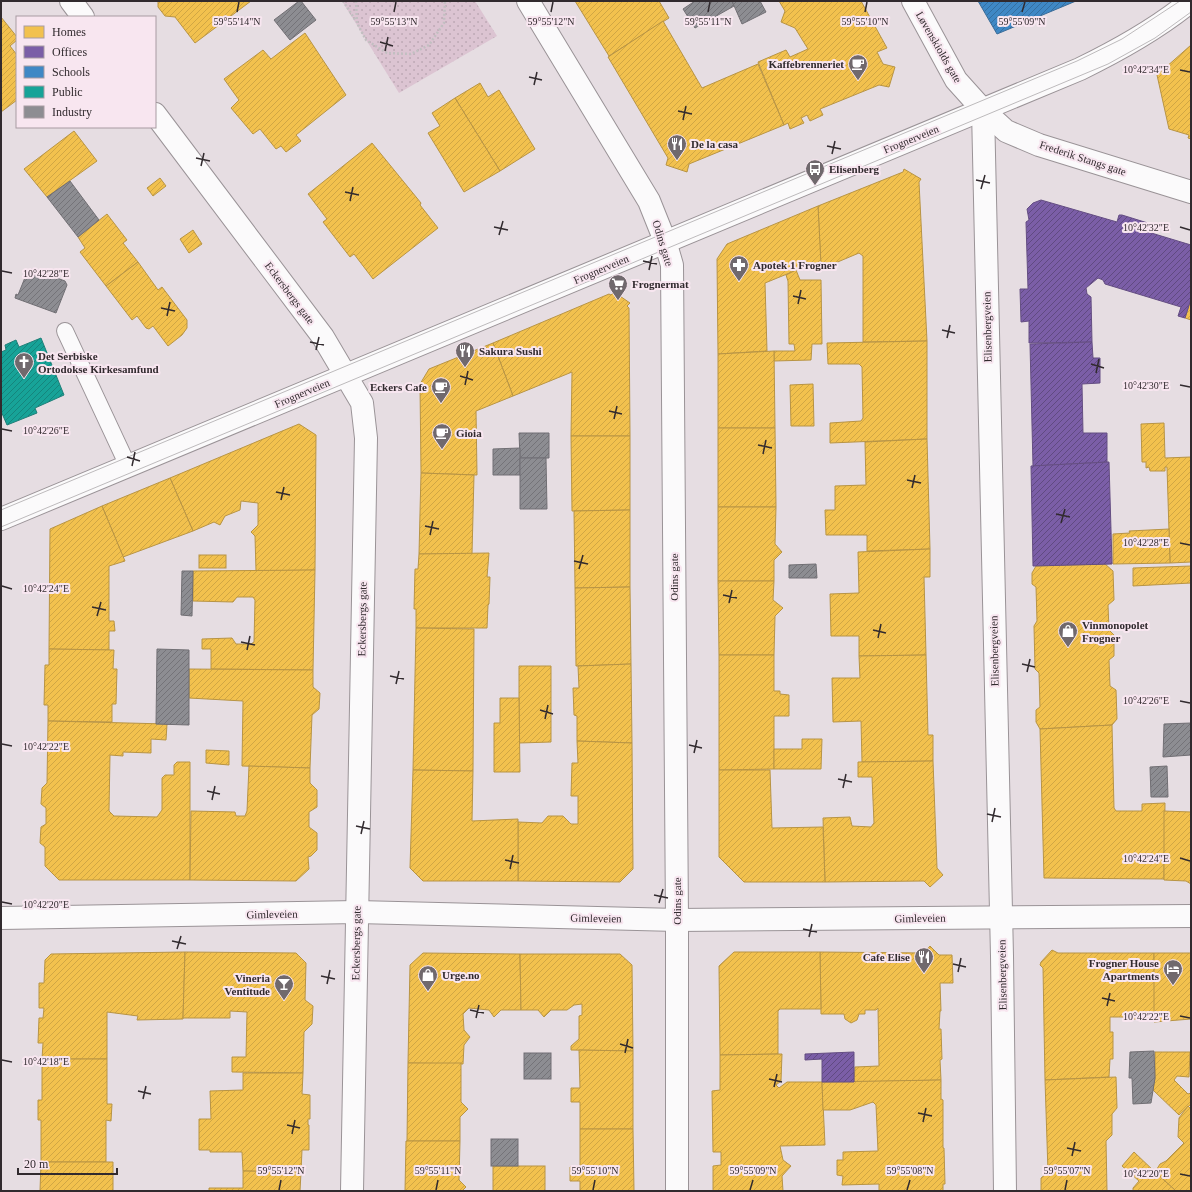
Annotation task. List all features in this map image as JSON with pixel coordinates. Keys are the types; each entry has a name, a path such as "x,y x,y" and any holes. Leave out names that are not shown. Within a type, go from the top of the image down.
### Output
{"street":[{"path":"70,1 81,16"},
{"name":"Odins gate","path":"528,1 649,201 665,241 672,265 677,920 677,1191"},
{"name":"Løvenskiolds gate","path":"913,1 956,80 983,110"},
{"name":"Frognerveien","path":"1,519 928,131 983,110 1080,69 1115,51 1173,16 1191,1"},
{"name":"Frederik Stangs gate","path":"983,110 1006,131 1040,145 1191,192"},
{"name":"Elisenbergveien","path":"983,110 1001,917 1005,1191"},
{"name":"Eckersbergs gate","path":"156,115 323,337 362,403 366,438 352,1191"},
{"name":"Gimleveien","path":"1,918 357,912 677,920 1191,916"}],"lane":[{"path":"65,331 128,466"}],"path":[{"path":"343,1 366,40 387,53 411,54 429,45 444,23 445,1"},
{"path":"356,1 357,23"}],"shaded area":[{"path":"342,1 475,1 497,36 399,93"}],"building: Homes":[{"path":"158,1 251,1 195,43 175,17 165,16 158,7"},
{"path":"575,1 659,1 669,18 609,56"},
{"path":"779,1 861,1 887,48 877,52 883,64 895,67 889,87 879,85 820,109 823,115 810,121 807,115 801,118 804,123 790,129 788,123 784,125 758,62 786,50 790,57 808,49 795,28 781,22 785,11"},
{"path":"1,17 16,36 16,41 10,46 16,54 16,101 1,112"},
{"path":"663,21 702,88 758,64 784,125 689,164 687,172 666,165 668,158 608,57"},
{"path":"305,33 346,95 296,135 301,141 286,152 281,146 276,149 260,129 253,134 231,108 239,100 224,79 263,50 271,59"},
{"path":"1191,45 1191,139 1188,138 1189,135 1169,129 1157,75"},
{"path":"480,83 488,97 499,90 535,149 500,171 455,98"},
{"path":"455,98 500,171 464,192 428,133 440,126 432,113"},
{"path":"74,131 97,161 47,197 24,169"},
{"path":"372,143 421,203 420,205 438,228 373,279 354,254 350,257 323,222 327,219 308,194"},
{"path":"904,169 921,179 919,182 927,341 863,342 863,256 859,253 821,269 818,206 903,172"},
{"path":"160,178 166,186 153,196 147,188"},
{"path":"818,206 821,264 814,263 765,283 767,351 718,354 717,259 727,244"},
{"path":"107,214 127,240 123,243 138,262 106,286 80,252 85,248 78,237"},
{"path":"193,230 202,244 189,253 180,239"},
{"path":"138,262 158,290 162,287 187,320 187,328 182,335 168,346 153,326 149,329 146,328 137,316 132,320 106,286"},
{"path":"796,270 800,280 821,280 822,344 812,344 811,360 774,361 774,351 795,351 794,344 789,344 788,281 786,275"},
{"path":"614,292 630,303 627,306 629,308 630,436 571,436 572,372 513,396 493,343 609,294 611,295"},
{"path":"1191,299 1191,320 1185,318"},
{"path":"927,341 927,439 830,443 830,423 861,421 863,418 862,367 859,364 828,364 827,343"},
{"path":"493,343 513,396 476,411 477,475 421,473 420,384 429,369"},
{"path":"774,351 775,428 718,428 718,354"},
{"path":"813,384 814,426 791,426 790,385"},
{"path":"1164,423 1165,458 1191,457 1191,562 1170,563 1167,467 1165,467 1165,471 1150,471 1149,467 1146,468 1146,462 1142,462 1141,424"},
{"path":"299,424 316,435 315,570 256,571 255,536 251,532 258,525 258,503 241,501 240,510 225,516 220,525 214,522 193,531 170,478"},
{"path":"718,428 775,428 776,507 718,507"},
{"path":"571,436 630,436 630,510 572,511"},
{"path":"927,439 930,549 867,551 867,535 826,535 825,510 835,510 835,486 866,485 865,442"},
{"path":"421,473 474,475 472,554 419,554"},
{"path":"170,478 193,531 123,557 102,506"},
{"path":"102,506 125,561 109,566 109,621 114,621 115,631 109,631 109,650 49,649 50,529"},
{"path":"718,507 776,507 775,544 782,552 774,560 774,581 718,581"},
{"path":"630,510 630,587 575,588 574,511"},
{"path":"1169,529 1170,563 1113,564 1113,534 1130,533 1129,531"},
{"path":"930,549 930,577 924,577 926,655 859,656 859,636 831,636 830,594 859,593 858,552"},
{"path":"489,553 487,577 490,577 487,628 416,628 416,609 414,609 415,569 418,569 419,554"},
{"path":"199,555 226,555 226,568 199,568"},
{"path":"1105,564 1113,571 1114,600 1108,605 1109,630 1114,635 1114,656 1109,660 1110,686 1116,690 1117,719 1112,725 1040,729 1036,722 1036,710 1040,707 1039,673 1035,669 1034,626 1037,621 1036,587 1032,584 1032,573 1036,566"},
{"path":"1191,566 1191,583 1133,586 1133,568"},
{"path":"315,570 313,670 211,669 211,649 202,649 202,639 232,638 236,644 251,644 254,642 255,600 253,597 237,597 233,602 193,601 193,571"},
{"path":"718,581 774,581 773,600 783,608 775,616 774,655 719,655"},
{"path":"630,587 631,664 576,666 575,588"},
{"path":"416,628 474,629 473,771 413,770"},
{"path":"49,649 114,650 113,669 117,669 116,704 112,704 112,722 48,721 48,705 44,705 45,665 49,665"},
{"path":"719,655 774,655 774,691 780,691 780,694 789,695 789,716 774,716 774,769 719,770"},
{"path":"926,655 928,735 933,735 933,761 862,762 861,721 833,722 832,678 860,678 859,656"},
{"path":"631,664 632,743 577,741 577,716 574,715 573,688 579,688 578,666"},
{"path":"519,666 551,666 551,742 519,743"},
{"path":"189,669 313,670 313,687 320,693 319,709 312,715 310,768 242,766 243,701 189,698"},
{"path":"500,698 519,698 520,772 494,772 494,723 500,723"},
{"path":"48,721 167,724 166,740 151,739 151,753 123,752 123,756 110,755 109,811 114,816 157,817 162,810 162,778 165,775 174,775 174,765 177,762 190,762 190,880 59,880 45,866 45,847 40,843 41,827 46,824 46,808 41,804 42,788 47,783"},
{"path":"1112,725 1114,808 1116,811 1142,811 1142,804 1165,803 1164,879 1044,878 1040,729"},
{"path":"802,739 822,739 821,769 774,769 774,749 802,749"},
{"path":"577,741 632,743 633,869 620,882 518,881 518,822 542,823 548,816 563,816 571,824 578,824 578,796 571,796 572,763 578,763"},
{"path":"206,750 229,751 229,765 206,763"},
{"path":"933,761 937,868 943,875 930,887 924,881 825,882 823,818 850,817 852,826 871,827 874,823 872,777 858,777 858,762"},
{"path":"249,766 310,768 310,783 317,790 317,807 309,812 309,827 317,833 317,850 308,857 309,869 296,881 190,880 191,811 235,812 236,816 245,816 247,811"},
{"path":"413,770 473,771 472,821 518,819 518,881 423,881 410,868"},
{"path":"719,770 770,770 772,828 823,827 825,882 744,882 719,857"},
{"path":"1164,811 1191,812 1191,884 1186,881 1164,880"},
{"path":"930,946 939,955 952,955 953,983 940,983 941,1011 939,1029 941,1029 941,1080 854,1082 855,1067 879,1066 878,1008 876,1010 865,1010 865,1014 859,1014 857,1020 851,1023 845,1019 844,1014 821,1014 820,952 924,953"},
{"path":"1052,950 1058,953 1154,953 1155,1020 1133,1019 1133,1017 1110,1017 1110,1032 1113,1032 1113,1059 1110,1059 1109,1077 1045,1080 1043,968 1040,965"},
{"path":"185,952 183,1019 137,1020 138,1016 107,1012 107,1059 42,1059 43,1043 38,1043 39,1018 43,1018 44,1008 39,1008 39,983 44,983 45,960 51,954"},
{"path":"185,952 296,953 306,963 305,1000 313,1006 312,1024 304,1032 303,1073 232,1072 232,1057 246,1057 247,1012 230,1011 230,1018 183,1018"},
{"path":"734,952 820,952 821,1009 780,1009 778,1011 778,1054 720,1055 719,966"},
{"path":"423,953 520,954 521,1010 501,1010 494,1017 489,1010 469,1008 463,1014 464,1030 470,1037 464,1045 463,1064 408,1063 410,965"},
{"name":"Frogner House Apartments","path":"1154,953 1191,953 1191,1019 1154,1022"},
{"path":"520,954 620,954 632,965 633,1051 571,1050 571,1046 579,1039 579,1016 582,1015 582,1004 574,1005 567,1010 551,1010 544,1017 538,1010 521,1010"},
{"path":"579,1050 633,1051 633,1129 580,1129 580,1102 571,1102 571,1088 580,1088"},
{"path":"1155,1052 1190,1052 1189,1077 1177,1076 1174,1080 1188,1094 1191,1093 1191,1104 1179,1115 1153,1090 1155,1078"},
{"path":"782,1054 781,1081 776,1085 779,1088 787,1082 822,1082 825,1145 780,1146 783,1160 791,1166 782,1176 783,1191 713,1191 713,1166 721,1165 721,1152 713,1152 712,1091 720,1090 720,1055"},
{"path":"42,1059 107,1059 107,1104 112,1104 111,1121 106,1120 106,1162 41,1162 41,1120 38,1120 38,1100 42,1100"},
{"path":"408,1063 461,1063 461,1102 468,1109 460,1117 460,1141 407,1141"},
{"path":"243,1073 303,1073 302,1094 310,1095 310,1119 308,1119 309,1150 302,1150 301,1172 243,1171 242,1152 210,1152 210,1150 199,1150 199,1119 211,1119 210,1091 243,1090"},
{"path":"1116,1077 1117,1108 1112,1114 1112,1135 1106,1141 1107,1191 1041,1191 1041,1178 1048,1172 1045,1080"},
{"path":"941,1080 941,1099 943,1100 945,1184 943,1184 943,1191 879,1191 879,1184 842,1185 843,1176 837,1175 837,1160 843,1160 843,1152 878,1151 876,1105 873,1102 850,1110 823,1110 822,1082"},
{"path":"1188,1106 1191,1109 1191,1191 1176,1191 1155,1172 1160,1164 1166,1161 1184,1143 1178,1137 1179,1118"},
{"path":"580,1129 633,1129 634,1191 580,1191 580,1181 570,1181 570,1167 580,1167"},
{"path":"406,1141 460,1141 459,1180 466,1187 462,1191 405,1191"},
{"path":"1134,1152 1176,1191 1133,1191 1133,1188 1139,1181 1122,1166"},
{"path":"41,1162 113,1162 113,1191 40,1191"},
{"path":"493,1166 545,1166 545,1191 493,1191"},
{"path":"243,1171 301,1172 300,1191 209,1191 209,1188 243,1188"}],"building: Offices":[{"path":"1041,200 1117,222 1119,215 1122,215 1151,224 1148,232 1191,245 1191,299 1185,318 1178,316 1181,307 1105,284 1103,280 1098,278 1086,288 1087,294 1091,297 1092,342 1029,343 1029,321 1021,322 1020,289 1028,289 1026,222 1029,220 1027,209 1033,203"},
{"path":"1092,342 1093,358 1100,358 1100,383 1082,384 1083,433 1107,433 1107,462 1033,466 1030,344"},
{"path":"1109,462 1112,564 1033,566 1031,466"},
{"path":"854,1052 854,1082 822,1082 822,1059 805,1060 805,1054"}],"building: Schools":[{"path":"978,1 1076,1 997,34"}],"building: Public":[{"path":"41,338 64,395 35,408 37,413 7,425 1,411 1,352 6,350 5,345 16,340 19,347"}],"building: Industry":[{"path":"301,1 316,20 290,40 274,20"},
{"path":"695,1 732,1 734,6 695,28 683,9"},
{"path":"732,1 760,1 766,12 742,24"},
{"path":"70,181 99,220 78,237 47,197"},
{"path":"32,269 65,281 67,285 56,313 15,298 16,294 18,295 28,270"},
{"path":"519,433 549,433 549,458 520,458"},
{"path":"520,448 520,475 493,475 493,449"},
{"path":"520,458 546,458 547,509 520,509"},
{"path":"816,564 817,578 789,578 789,565"},
{"path":"182,571 193,571 192,616 181,615"},
{"path":"157,649 189,650 189,725 156,724"},
{"path":"1191,723 1191,755 1163,757 1164,724"},
{"path":"1167,766 1168,797 1151,797 1150,767"},
{"path":"1154,1051 1155,1078 1151,1103 1133,1104 1132,1078 1129,1078 1130,1052"},
{"path":"524,1053 551,1053 551,1079 524,1079"},
{"path":"491,1139 518,1139 518,1166 491,1166"}],"tram line":[{"path":"1,510 1077,61 1122,39 1180,1"},
{"path":"1,527 1108,64 1155,38 1191,12"}],"place":[{"name":"Kaffebrenneriet","path":"858,81"},
{"name":"De la casa","path":"677,161"},
{"name":"Elisenberg","path":"815,186"},
{"name":"Apotek 1 Frogner","path":"739,282"},
{"name":"Frognermat","path":"618,301"},
{"name":"Sakura Sushi","path":"465,368"},
{"name":"Det Serbiske Ortodokse Kirkesamfund","path":"24,379"},
{"name":"Eckers Cafe","path":"441,404"},
{"name":"Gioia","path":"442,450"},
{"name":"Vinmonopolet Frogner","path":"1068,648"},
{"name":"Cafe Elise","path":"924,974"},
{"name":"Frogner House Apartments","path":"1173,986"},
{"name":"Urge.no","path":"428,992"},
{"name":"Vineria Ventitude","path":"284,1001"}]}
